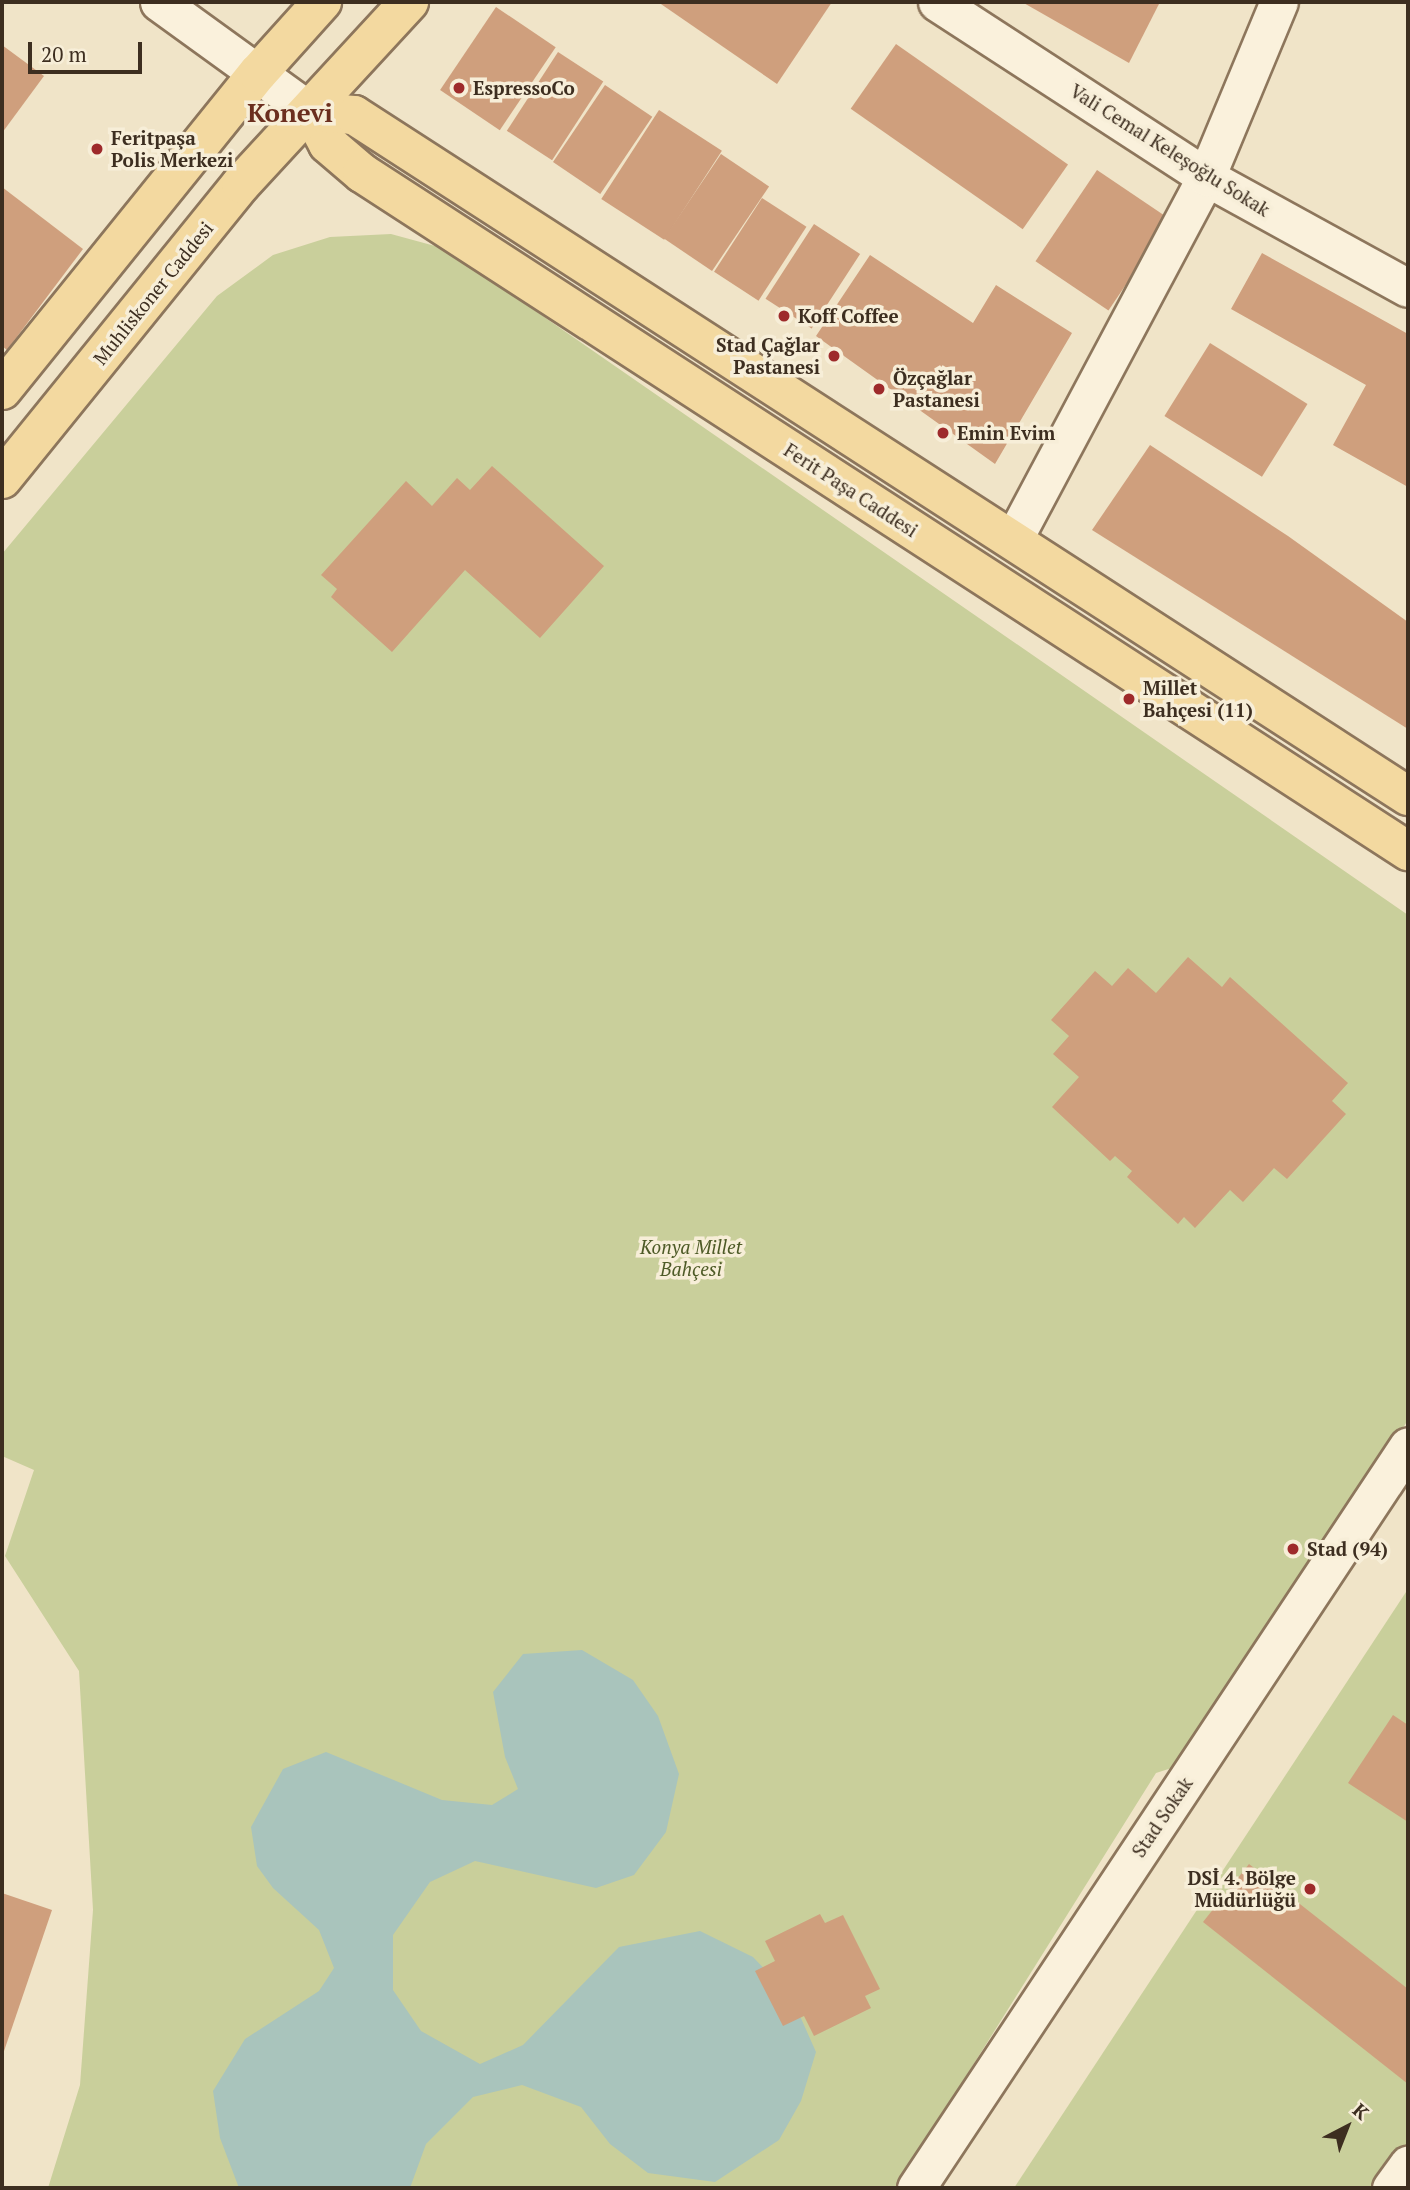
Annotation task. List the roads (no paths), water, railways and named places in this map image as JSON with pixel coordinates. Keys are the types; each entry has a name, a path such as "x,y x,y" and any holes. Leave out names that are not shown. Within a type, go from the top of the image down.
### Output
{"main road":[{"path":"3,387 258,74 322,2"},
{"name":"Muhliskoner Caddesi","path":"2,479 242,184 409,2"},
{"name":"Ferit Paşa Caddesi","path":"311,111 354,115 1408,796"},
{"name":"Ferit Paşa Caddesi","path":"311,111 328,144 362,173 1408,850"}],"street":[{"name":"Ferit Paşa Caddesi","path":"159,2 311,111"},
{"name":"Vali Cemal Keleşoğlu Sokak","path":"937,2 1206,177 1408,288"},
{"path":"1013,540 1206,177 1279,2"},
{"name":"Stad Sokak","path":"916,2188 1408,1446"},
{"path":"1391,2188 1408,2165"}],"water":[{"path":"582,1650 633,1680 658,1716 679,1774 666,1832 634,1875 596,1888 475,1861 430,1882 393,1935 393,1990 421,2031 480,2064 523,2045 619,1947 700,1931 753,1957 792,1998 816,2052 801,2101 779,2140 715,2182 648,2173 610,2144 581,2107 522,2085 473,2097 426,2144 410,2188 239,2188 220,2138 213,2091 245,2039 319,1991 334,1968 319,1930 273,1888 257,1866 251,1827 283,1769 326,1752 442,1800 492,1805 518,1789 505,1757 493,1692 523,1654"}],"place":[{"name":"EspressoCo","path":"459,88"},
{"name":"Feritpaşa Polis Merkezi","path":"97,149"},
{"name":"Koff Coffee","path":"784,316"},
{"name":"Stad Çağlar Pastanesi","path":"834,356"},
{"name":"Özçağlar Pastanesi","path":"879,389"},
{"name":"Emin Evim","path":"943,433"},
{"name":"Millet Bahçesi (11)","path":"1129,699"},
{"name":"Stad (94)","path":"1293,1549"},
{"name":"DSİ 4. Bölge Müdürlüğü","path":"1310,1889"}],"district":[{"name":"Konevi","path":"290,113"}],"park label":[{"name":"Konya Millet Bahçesi","path":"691,1258"}]}
